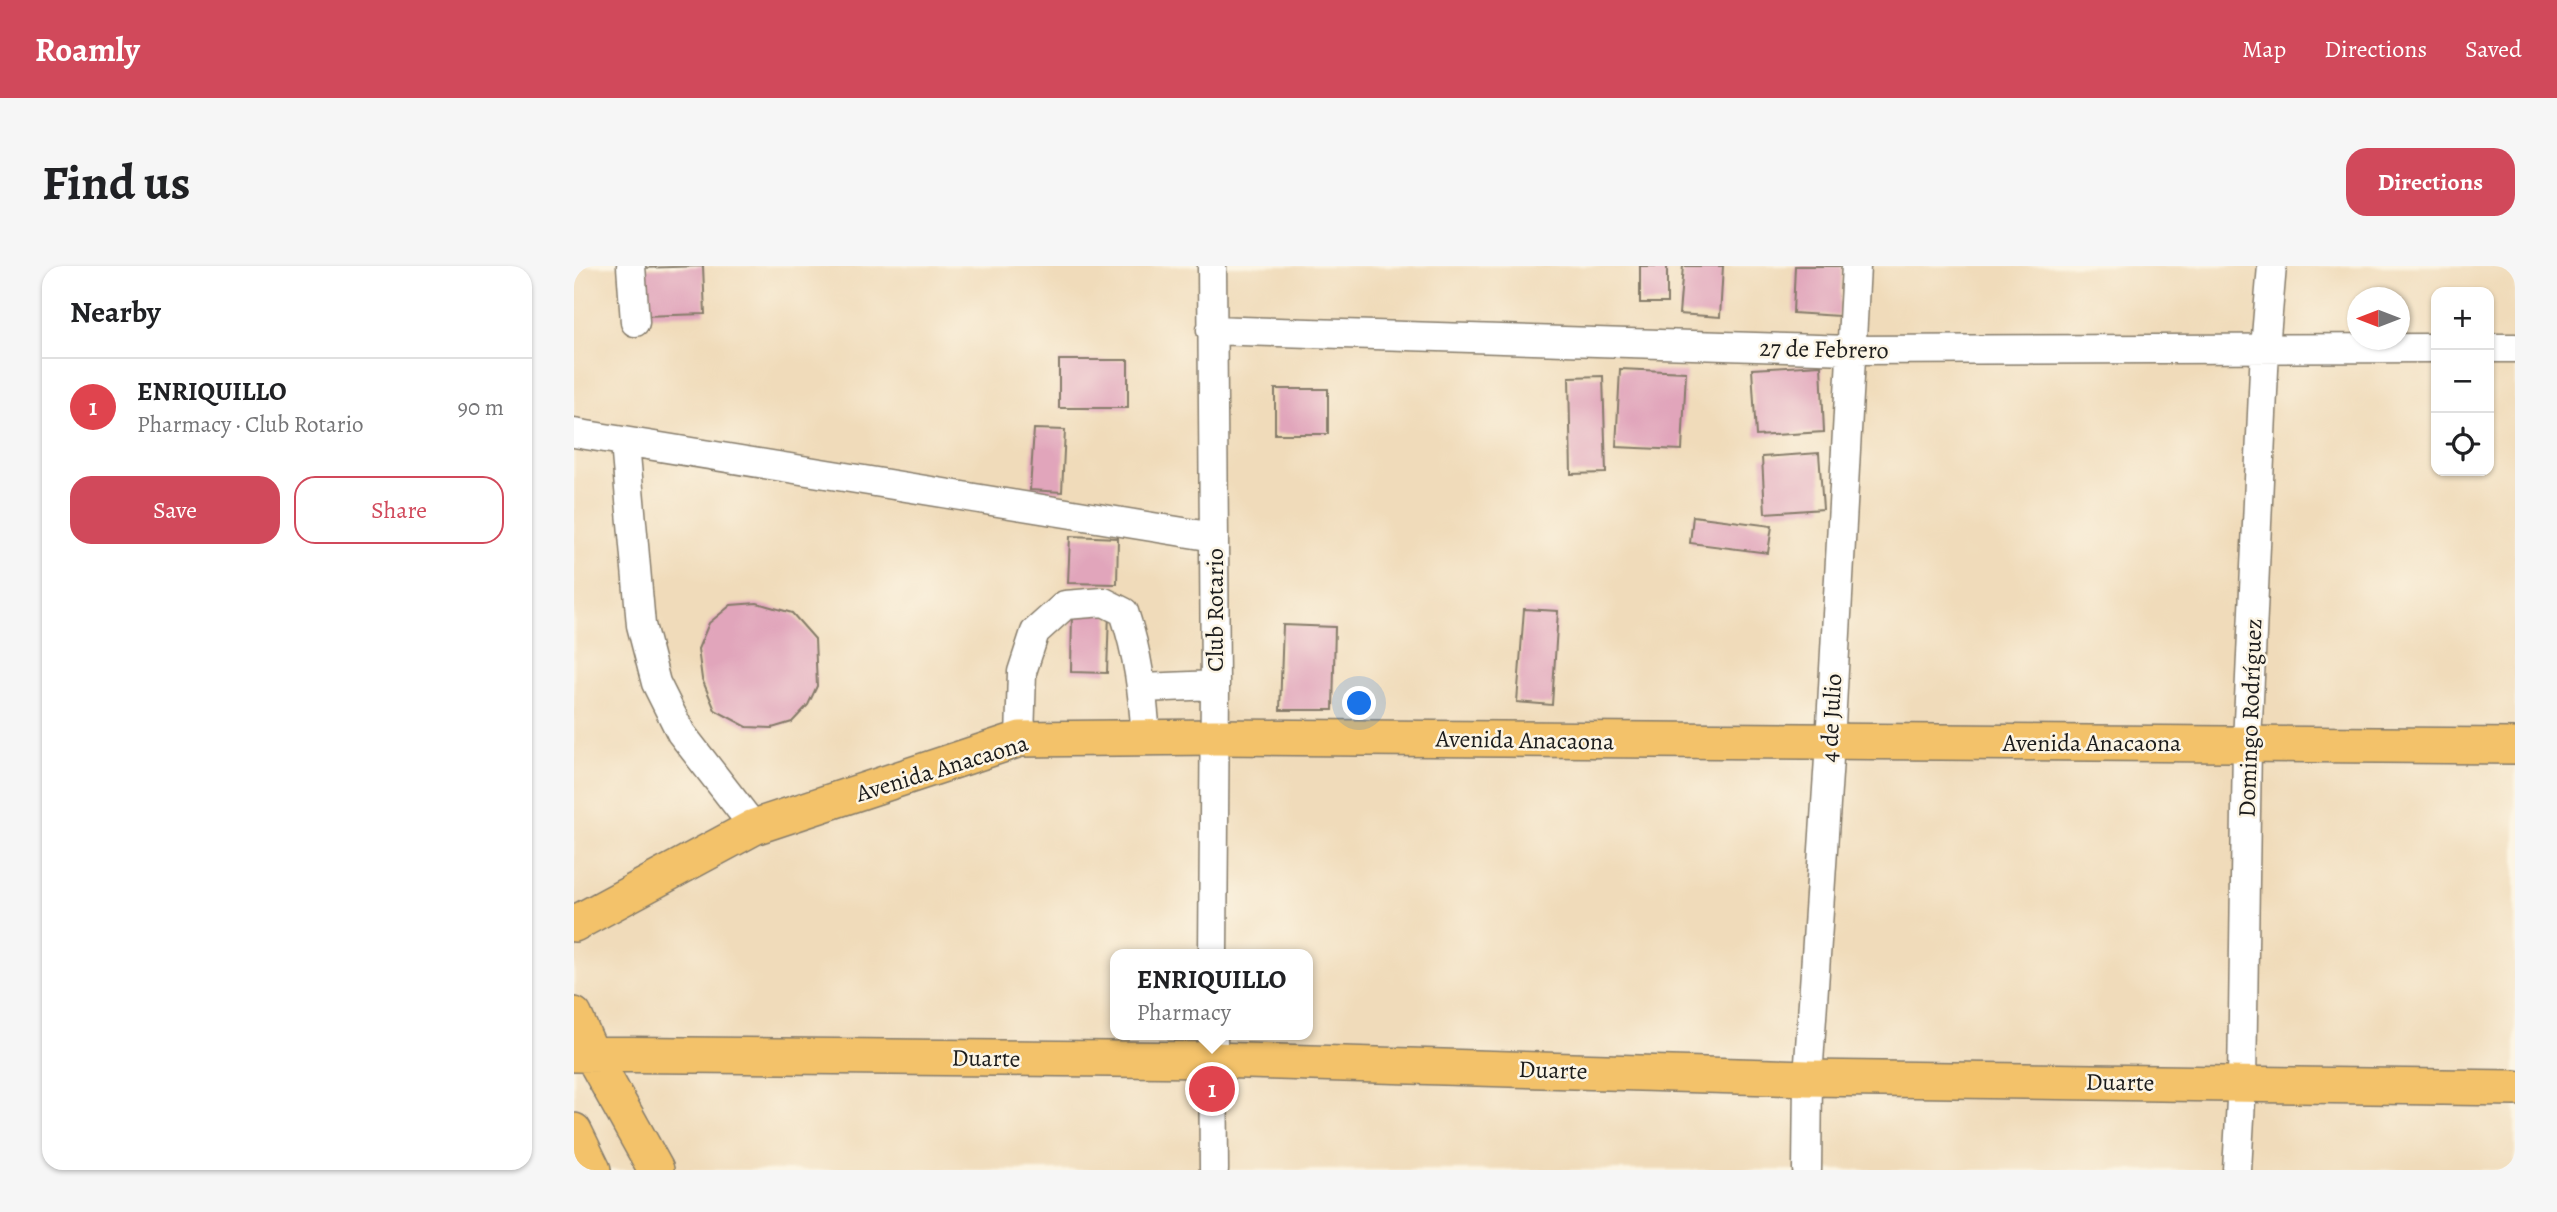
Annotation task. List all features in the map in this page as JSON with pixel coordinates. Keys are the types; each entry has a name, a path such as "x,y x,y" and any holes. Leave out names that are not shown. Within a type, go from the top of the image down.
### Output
{"main road":[{"name":"Avenida Anacaona","path":"574,925 754,827 1020,739 1215,737 2515,746"},
{"path":"574,1015 583,1054 656,1170"},
{"name":"Duarte","path":"583,1054 1213,1047 1808,1078 2515,1088"},
{"path":"574,1131 593,1170"}],"street":[{"path":"631,266 635,322"},
{"name":"Club Rotario","path":"1212,266 1215,685 1213,949"},
{"name":"4 de Julio","path":"1807,1170 1808,1078 1830,743 1856,266"},
{"name":"Domingo Rodríguez","path":"2237,1170 2242,1083 2247,743 2265,348 2272,266"},
{"name":"27 de Febrero","path":"1211,330 1850,350 2431,348"},
{"path":"2494,348 2515,348"},
{"path":"574,433 1214,537"},
{"path":"625,443 641,625 656,683 681,733 754,827"},
{"path":"1020,739 1023,672 1035,632 1065,605 1104,602 1124,612 1134,642 1143,688 1146,738"},
{"path":"1143,688 1215,685"},
{"path":"1213,1047 1214,1170"}],"building":[{"path":"703,266 705,314 643,316 641,268"},
{"path":"1640,266 1667,266 1667,303 1640,303"},
{"path":"1683,266 1723,266 1720,317 1679,314"},
{"path":"1795,266 1842,266 1839,316 1793,313"},
{"path":"1059,360 1128,360 1128,408 1059,408"},
{"path":"1821,365 1824,432 1756,436 1752,369"},
{"path":"1620,369 1686,372 1682,450 1616,447"},
{"path":"1603,376 1606,473 1571,474 1569,377"},
{"path":"1275,389 1328,389 1328,434 1275,434"},
{"path":"1034,429 1065,430 1062,492 1030,490"},
{"path":"1819,453 1823,509 1765,513 1762,457"},
{"path":"1693,516 1772,526 1768,553 1690,543"},
{"path":"1070,536 1118,538 1117,584 1068,583"},
{"path":"757,603 792,613 815,639 817,686 808,705 792,722 772,728 747,727 715,710 702,679 698,649 709,623 731,605"},
{"path":"1524,609 1558,611 1552,705 1517,702"},
{"path":"1072,611 1109,612 1107,673 1071,672"},
{"path":"1283,625 1335,627 1333,710 1280,710"}],"place":[{"name":"ENRIQUILLO","path":"1212,1089"}]}
